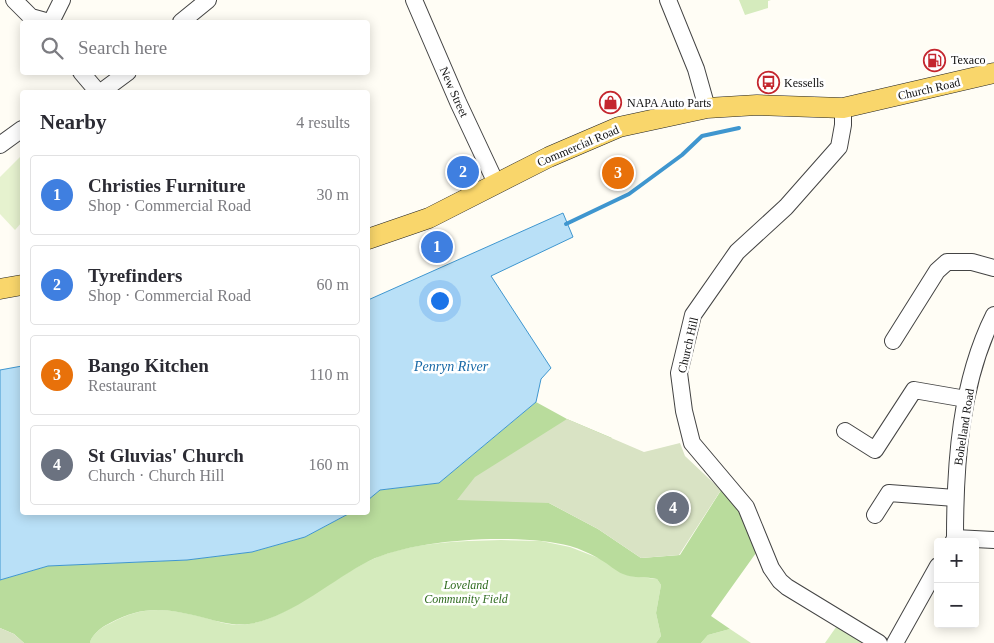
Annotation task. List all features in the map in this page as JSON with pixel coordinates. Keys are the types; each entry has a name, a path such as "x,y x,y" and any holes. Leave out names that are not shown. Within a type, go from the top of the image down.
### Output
{"main road":[{"name":"Church Road","path":"863,104 994,73"},
{"name":"Commercial Road","path":"370,238 429,218 496,183 619,127 707,108 757,105 843,108 863,104"},
{"path":"0,289 20,285"}],"street":[{"path":"14,0 31,17 42,20"},
{"path":"51,20 62,0"},
{"path":"183,20 208,0"},
{"name":"New Street","path":"414,0 458,102 496,183"},
{"path":"668,0 696,69 707,108"},
{"path":"84,75 98,90"},
{"path":"103,90 124,75"},
{"name":"Church Hill","path":"843,108 843,125 839,147 786,207 737,252 693,315 679,373 684,411 692,443 746,507 771,568 780,581 879,643"},
{"path":"0,145 20,130"},
{"path":"893,341 937,271 947,262 972,262 994,268"},
{"name":"Bohelland Road","path":"954,538 955,498 966,399 980,350 994,316"},
{"path":"846,431 875,450 914,390 966,399"},
{"path":"875,515 889,493 955,498"},
{"path":"979,540 994,540"},
{"path":"895,643 934,573"}],"green space":[{"path":"739,0 771,0 768,1 768,8 745,15"},
{"path":"20,157 20,224 15,230 0,214 0,177"},
{"path":"536,402 567,419 612,438 549,503 598,529 641,558 680,555 725,484 761,546 711,616 730,629 708,635 701,643 656,643 661,636 656,613 661,585 657,579 623,574 594,556 570,546 549,542 497,539 440,543 389,553 369,561 280,614 249,624 227,623 168,611 146,611 134,613 107,624 95,634 90,643 24,643 14,634 0,628 0,580 48,566 187,560 252,552 305,537 346,515 370,515 370,498 380,490 439,483"},
{"path":"567,419 644,452 680,443 685,456 721,490 679,555 641,558 598,529 549,503 457,500 475,477"},
{"name":"Loveland Community Field","path":"501,540 541,541 570,547 601,559 630,576 657,579 661,585 656,613 661,636 656,643 90,643 95,634 104,626 123,617 146,611 180,612 235,625 256,623 290,609 356,568 386,554 402,549 434,544"},
{"path":"841,620 877,643 825,643"},
{"path":"0,628 14,634 24,643 0,643"},
{"path":"730,629 751,643 701,643 708,635"}],"water":[{"name":"Penryn River","path":"563,213 573,237 491,276 551,368 541,379 536,402 439,483 380,490 370,498 370,299"},
{"path":"20,366 20,515 346,515 305,537 252,552 187,560 48,566 0,580 0,370"}],"waterway":[{"path":"566,224 629,194 682,155 702,136 739,128"}],"place":[{"name":"Texaco","path":"935,60"},
{"name":"Kessells","path":"768,83"},
{"name":"NAPA Auto Parts","path":"611,103"},
{"name":"Tyrefinders","path":"463,172"},
{"name":"Bango Kitchen","path":"618,173"},
{"name":"Christies Furniture","path":"437,247"},
{"name":"St Gluvias' Church","path":"673,508"}]}
